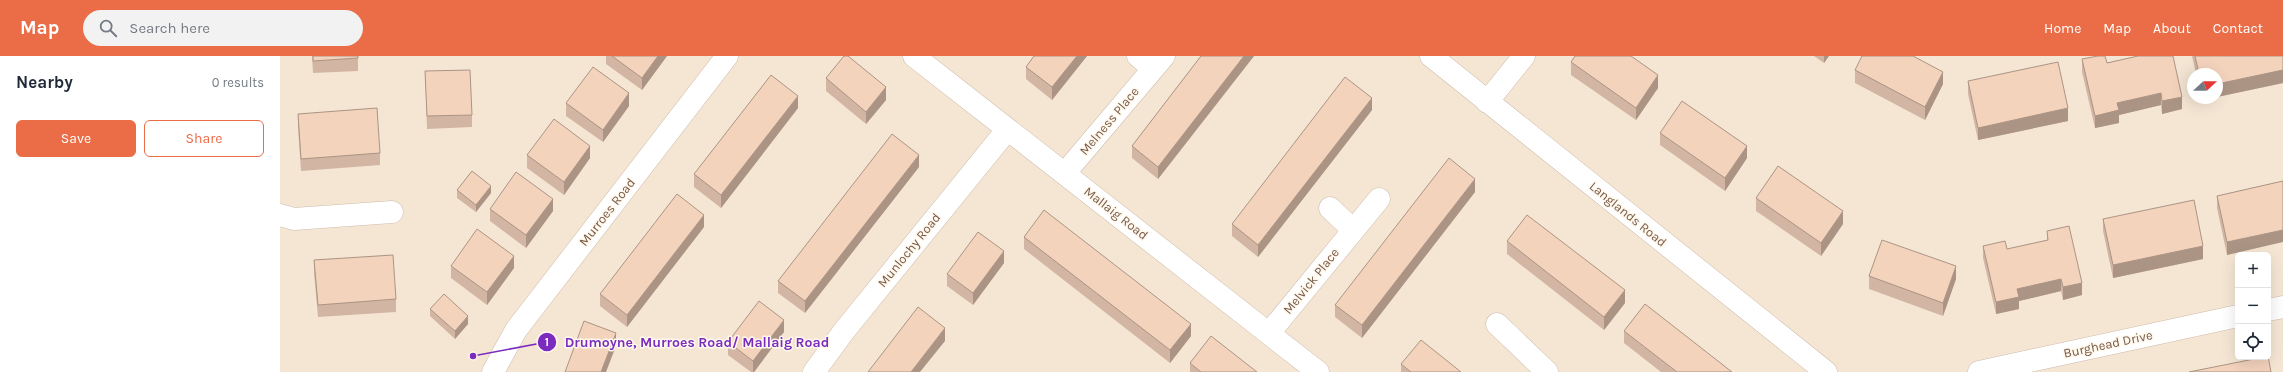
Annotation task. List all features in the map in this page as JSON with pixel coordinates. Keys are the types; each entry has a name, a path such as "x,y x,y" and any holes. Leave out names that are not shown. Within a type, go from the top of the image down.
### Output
{"street":[{"name":"Murroes Road","path":"493,372 516,330 727,56"},
{"name":"Mallaig Road","path":"914,56 1006,130 1270,332 1318,372"},
{"name":"Langlands Road","path":"1431,56 1826,372"},
{"path":"1487,102 1524,56"},
{"name":"Melness Place","path":"1065,174 1152,60"},
{"name":"Munlochy Road","path":"814,372 844,331 1006,130"},
{"name":"Melvick Place","path":"1270,332 1352,229 1379,199"},
{"path":"1330,208 1352,229"},
{"path":"280,215 294,219 392,212"},
{"path":"2271,309 2283,307"},
{"name":"Burghead Drive","path":"1979,372 2235,317"},
{"path":"1497,324 1542,371"}],"shaded area":[{"path":"280,56 2283,56 2283,372 280,372"}],"building":[{"path":"313,56 358,56 358,58 313,61"},
{"path":"612,56 658,56 642,78"},
{"path":"844,56 848,56 886,87 866,112 826,78"},
{"path":"1034,56 1077,56 1052,87 1026,67"},
{"path":"1201,56 1244,56 1158,167 1132,146"},
{"path":"1575,56 1631,56 1658,75 1636,108 1571,62"},
{"path":"1862,56 1913,56 1943,72 1925,107 1855,70"},
{"path":"2105,56 2107,63 2138,56 2173,56 2182,97 2162,101 2161,93 2117,103 2119,110 2095,116 2082,59"},
{"path":"2195,56 2283,56 2283,70 2223,83 2223,68 2198,68"},
{"path":"2058,62 2068,108 1978,128 1968,81"},
{"path":"593,67 629,93 603,130 566,103"},
{"path":"470,70 472,115 427,116 425,71"},
{"path":"771,75 798,96 721,195 694,174"},
{"path":"1345,77 1372,98 1258,245 1232,224"},
{"path":"1682,101 1747,146 1725,178 1660,133"},
{"path":"377,108 380,153 301,159 298,114"},
{"path":"554,119 590,146 564,182 527,155"},
{"path":"892,134 919,155 805,301 778,281"},
{"path":"1449,158 1475,179 1362,325 1335,305"},
{"path":"1778,166 1843,211 1821,243 1756,198"},
{"path":"472,171 491,186 476,205 457,190"},
{"path":"516,172 553,199 526,235 490,209"},
{"path":"2283,181 2283,230 2227,242 2217,196"},
{"path":"677,194 704,215 627,315 600,294"},
{"path":"2194,200 2203,246 2113,265 2103,219"},
{"path":"1044,210 1191,324 1170,350 1024,237"},
{"path":"1527,215 1625,290 1604,317 1507,241"},
{"path":"2069,226 2082,283 2063,287 2061,279 2017,289 2019,297 1996,302 1983,246 2005,241 2007,249 2048,240 2047,231"},
{"path":"477,229 514,256 487,292 451,266"},
{"path":"978,232 1004,251 973,293 947,274"},
{"path":"1882,240 1956,266 1943,303 1869,276"},
{"path":"393,255 396,299 318,305 314,260"},
{"path":"444,294 468,316 455,331 430,309"},
{"path":"759,301 784,320 753,361 728,342"},
{"path":"1645,304 1732,372 1677,372 1624,331"},
{"path":"918,307 945,328 911,372 868,372"},
{"path":"584,321 616,333 601,372 565,372"},
{"path":"1211,336 1257,372 1201,372 1190,363"},
{"path":"1421,340 1461,372 1411,372 1401,364"},
{"path":"2249,360 2269,360 2271,372 2189,372"}],"place":[{"name":"Drumoyne, Murroes Road/ Mallaig Road","path":"473,356"}]}
